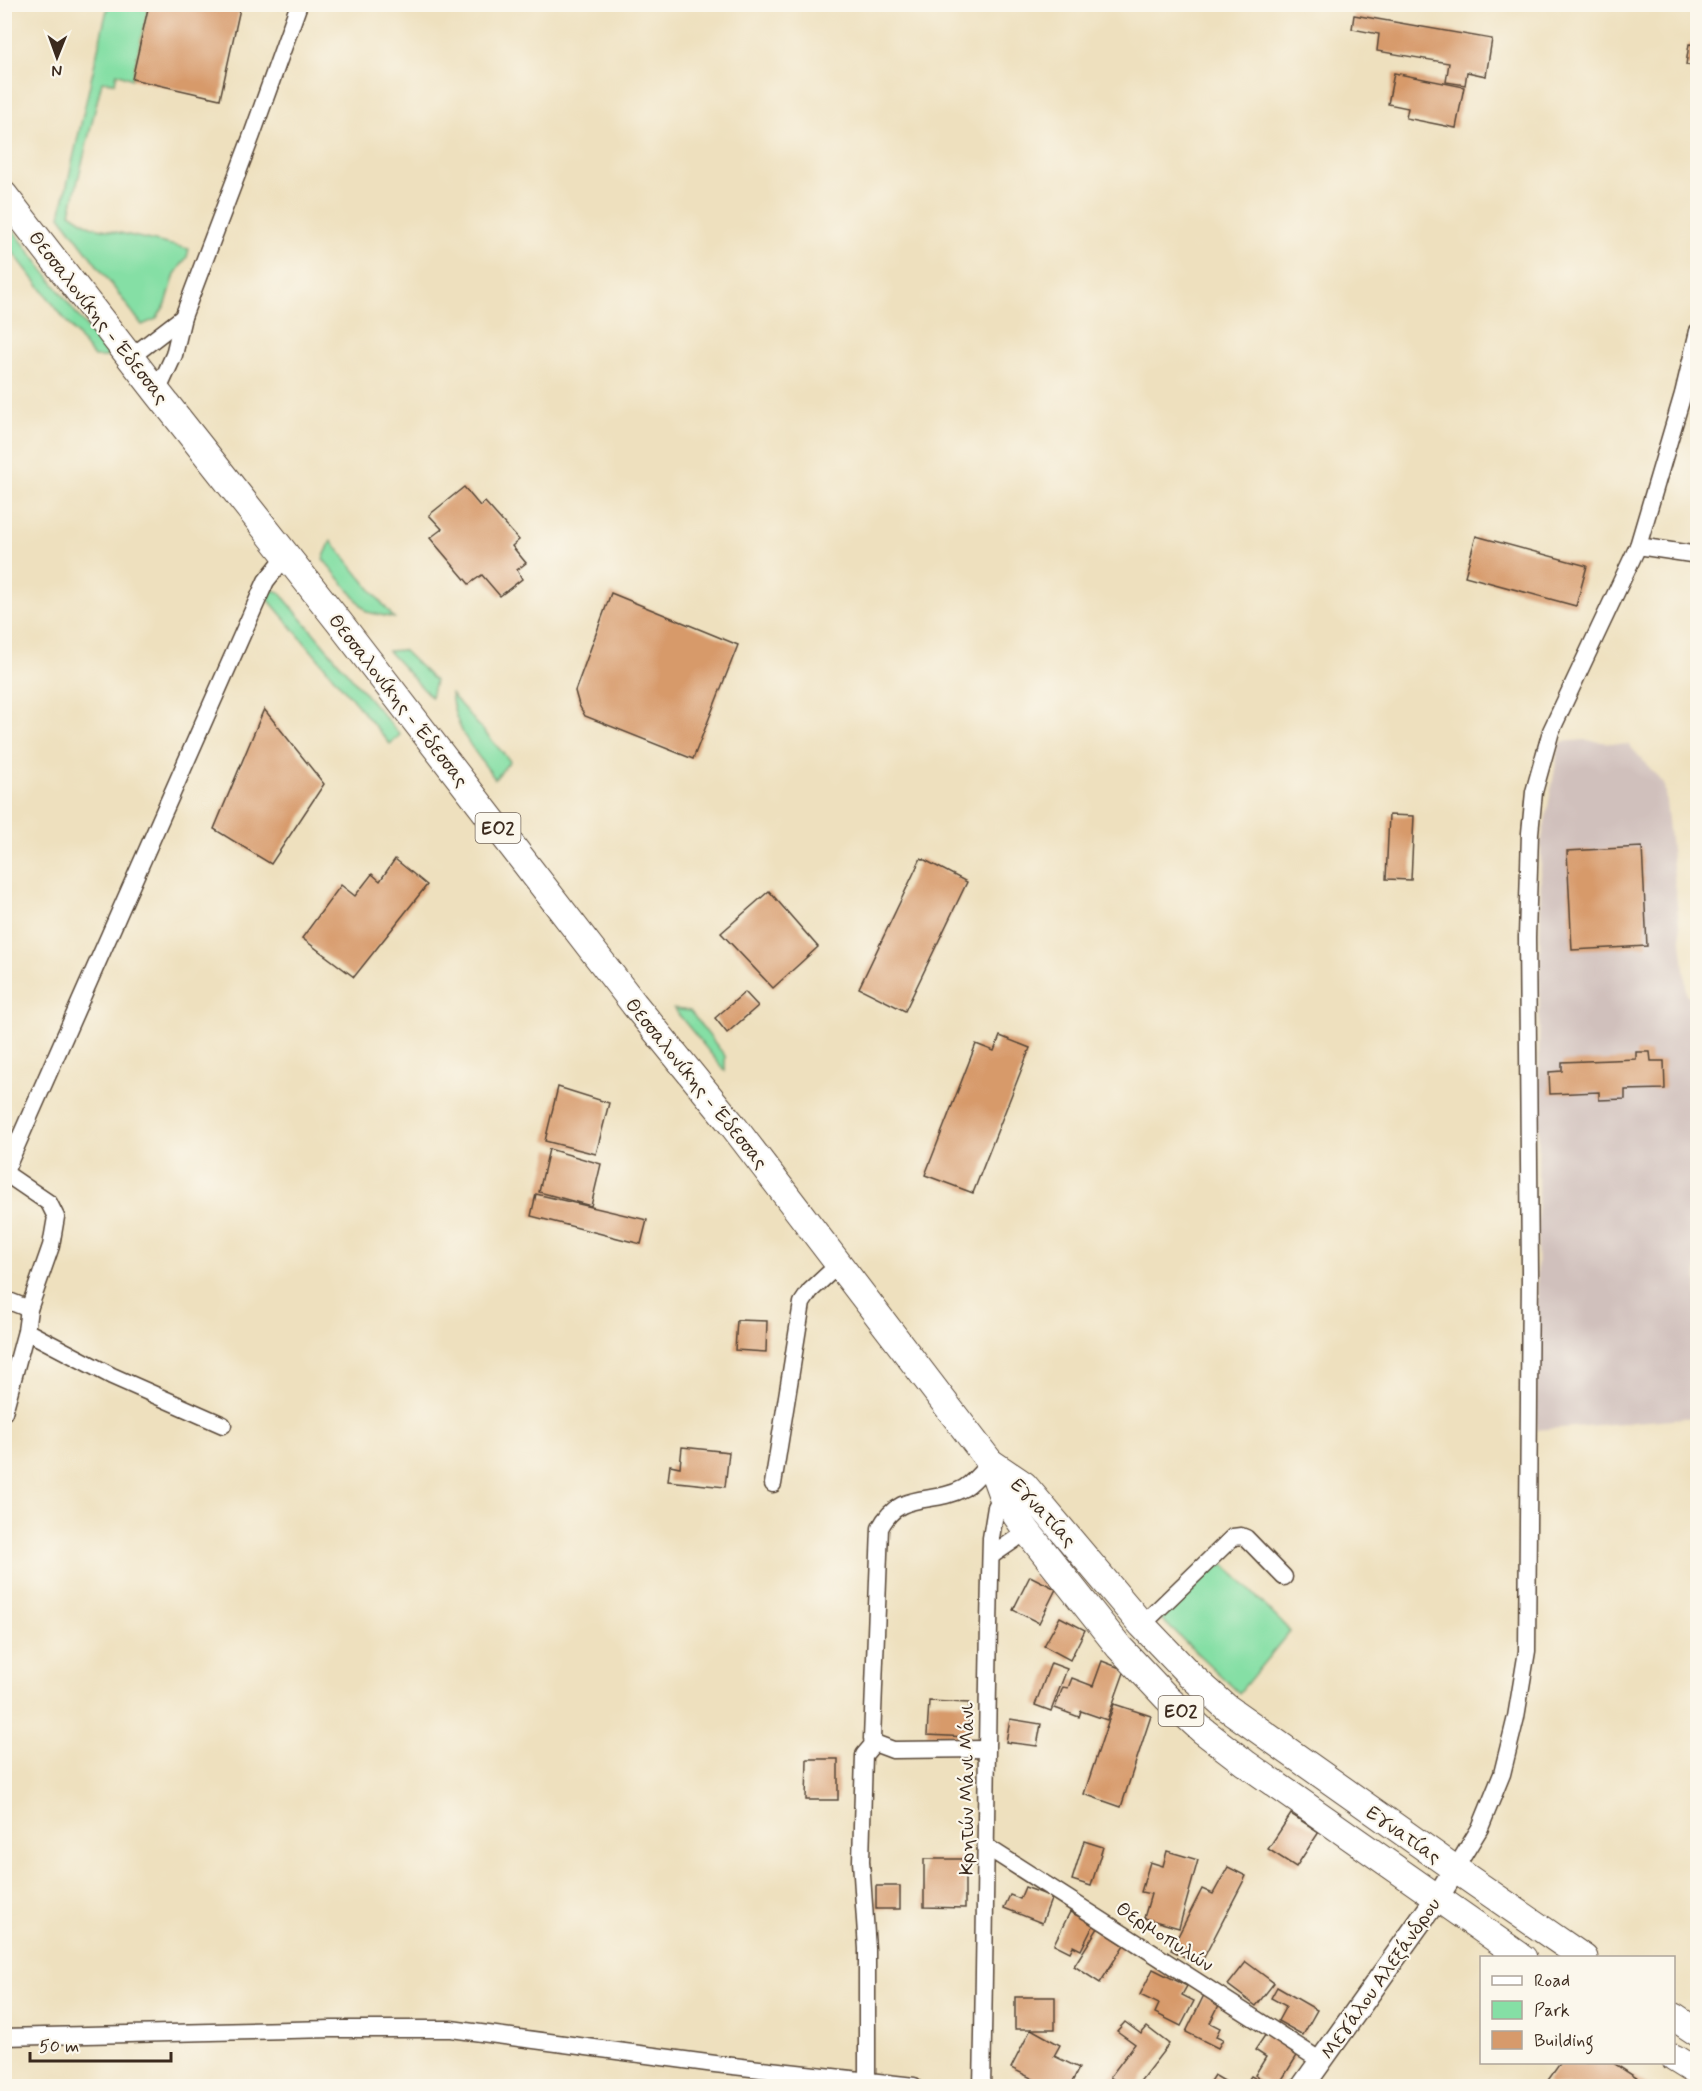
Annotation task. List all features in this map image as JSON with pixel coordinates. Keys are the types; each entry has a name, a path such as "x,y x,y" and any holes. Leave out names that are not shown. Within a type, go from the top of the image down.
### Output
{"highway":[{"name":"Θεσσαλονίκης - Έδεσσας","path":"4,195 839,1264 990,1462"},
{"name":"Εγνατίας","path":"990,1462 1024,1485 1142,1625 1189,1674 1227,1707 1581,1956"},
{"name":"Εγνατίας","path":"990,1462 1002,1495 1027,1531 1119,1647 1176,1706 1202,1730 1245,1763 1520,1956"},
{"path":"1675,2019 1698,2033"},
{"path":"1675,2059 1698,2073"}],"main road":[{"name":"Μεγάλου Αλεξάνδρου","path":"1303,2086 1437,1898 1455,1869"}],"street":[{"path":"157,392 174,355 183,317 299,4"},
{"path":"131,357 183,317"},
{"path":"1455,1869 1480,1828 1502,1774 1516,1717 1527,1651 1530,1189 1527,937 1530,833 1534,792 1540,766 1555,723 1638,546 1677,414 1698,331"},
{"path":"1638,546 1698,555"},
{"path":"4,1412 26,1331 29,1309 51,1246 56,1217 49,1203 5,1174 266,581 286,556"},
{"path":"773,1484 802,1303 810,1291 839,1264"},
{"path":"4,1299 29,1309"},
{"path":"26,1331 112,1376 223,1425"},
{"path":"986,1749 893,1750 884,1748 872,1739 880,1528 894,1509 907,1502 964,1488 990,1462"},
{"name":"Κρητών Μάνι Μάνι","path":"982,2086 991,1556 996,1507 1002,1495"},
{"path":"991,1556 1027,1531"},
{"path":"1142,1625 1233,1537 1246,1538 1284,1576"},
{"path":"867,2081 867,1949 861,1861 864,1755 875,1742"},
{"name":"Θερμοπυλών","path":"987,1847 1321,2061"},
{"path":"4,2037 332,2029 451,2029 715,2064 914,2086"}],"shaded area":[{"path":"1585,740 1629,745 1664,784 1687,996 1697,996 1697,1417 1536,1430 1541,844 1560,742"}],"green space":[{"path":"108,5 149,5 132,79 117,73 115,83 102,81 70,213 90,226 189,249 187,257 175,274 166,304 156,319 142,325 60,216"},
{"path":"4,219 109,357 94,357 5,242"},
{"path":"331,541 394,618 367,612 323,559"},
{"path":"272,590 279,592 400,735 390,744 267,598"},
{"path":"403,650 435,681 431,697 388,651"},
{"path":"451,694 510,761 495,779 461,730 453,708"},
{"path":"674,1009 690,1011 725,1056 725,1071"},
{"path":"1222,1562 1290,1631 1239,1693 1159,1617"}],"building":[{"path":"149,4 241,4 220,99 132,79"},
{"path":"1354,15 1492,39 1486,76 1467,72 1465,85 1446,82 1449,63 1377,51 1379,34 1352,29"},
{"path":"1689,44 1698,45 1698,67 1686,65"},
{"path":"1394,73 1464,87 1456,128 1406,118 1408,108 1388,104"},
{"path":"464,487 480,506 485,502 519,540 512,546 526,563 517,570 522,579 500,596 482,575 469,584 430,538 442,529 429,515"},
{"path":"1476,536 1587,566 1576,606 1465,576"},
{"path":"611,593 738,645 693,759 585,716 579,705 575,691"},
{"path":"264,709 324,784 271,864 214,829"},
{"path":"1389,815 1414,816 1411,880 1386,879"},
{"path":"1642,847 1647,946 1572,950 1567,851"},
{"path":"921,858 967,882 905,1011 859,988"},
{"path":"395,859 427,885 354,977 302,938 341,885 355,896 372,874 380,881"},
{"path":"769,891 818,947 773,988 721,933"},
{"path":"745,992 758,1006 727,1033 715,1018"},
{"path":"1000,1036 1030,1048 973,1193 925,1175 976,1044 994,1051"},
{"path":"1636,1052 1650,1052 1651,1061 1664,1061 1665,1089 1625,1090 1625,1099 1599,1100 1599,1092 1550,1094 1549,1072 1562,1071 1562,1062 1636,1059"},
{"path":"558,1087 609,1103 596,1154 545,1141"},
{"path":"549,1149 601,1164 591,1206 539,1192"},
{"path":"536,1194 647,1220 641,1244 531,1216"},
{"path":"737,1320 767,1321 766,1352 735,1350"},
{"path":"682,1447 729,1452 725,1487 668,1481 670,1465 680,1467"},
{"path":"1030,1576 1056,1589 1039,1623 1013,1610"},
{"path":"1060,1617 1085,1630 1070,1660 1044,1646"},
{"path":"1102,1661 1125,1670 1107,1720 1081,1711 1079,1717 1055,1708 1063,1687 1068,1688 1072,1678 1093,1686"},
{"path":"1051,1663 1067,1669 1051,1711 1035,1705"},
{"path":"929,1701 969,1703 968,1737 927,1735"},
{"path":"1114,1704 1151,1716 1121,1807 1084,1794"},
{"path":"1010,1719 1041,1724 1037,1746 1006,1742"},
{"path":"807,1759 838,1759 838,1800 806,1800"},
{"path":"1291,1814 1319,1832 1296,1867 1268,1849"},
{"path":"1084,1841 1103,1847 1091,1886 1072,1880"},
{"path":"1167,1851 1198,1860 1179,1928 1144,1918 1151,1894 1141,1892 1150,1862 1163,1866"},
{"path":"924,1859 965,1859 965,1908 924,1907"},
{"path":"1228,1867 1246,1876 1200,1965 1171,1950 1202,1889 1213,1894"},
{"path":"876,1886 900,1886 900,1909 876,1909"},
{"path":"1025,1887 1052,1897 1042,1923 1004,1908 1010,1895 1020,1899"},
{"path":"1070,1912 1094,1924 1081,1950 1073,1946 1070,1952 1054,1944"},
{"path":"1098,1928 1124,1945 1100,1983 1074,1966"},
{"path":"1246,1962 1274,1983 1256,2006 1228,1985"},
{"path":"1153,1969 1187,1986 1182,1995 1194,2001 1181,2026 1155,2013 1159,2004 1140,1995"},
{"path":"1277,1987 1317,2010 1303,2035 1278,2021 1286,2006 1271,1998"},
{"path":"1204,1995 1220,2003 1210,2023 1220,2028 1216,2036 1223,2039 1218,2048 1186,2032"},
{"path":"1015,1997 1055,1997 1055,2029 1015,2029"},
{"path":"1125,2022 1141,2034 1147,2027 1169,2044 1138,2084 1141,2086 1123,2086 1110,2077 1135,2044 1117,2031"},
{"path":"1031,2029 1060,2045 1054,2056 1079,2068 1070,2086 1047,2086 1011,2068"},
{"path":"1268,2031 1300,2051 1278,2086 1272,2086 1255,2075 1266,2057 1255,2050"},
{"path":"1560,2064 1615,2064 1649,2086 1551,2086 1546,2083"},
{"path":"1214,2075 1233,2086 1207,2086"},
{"path":"1251,2076 1269,2086 1244,2086"}]}
